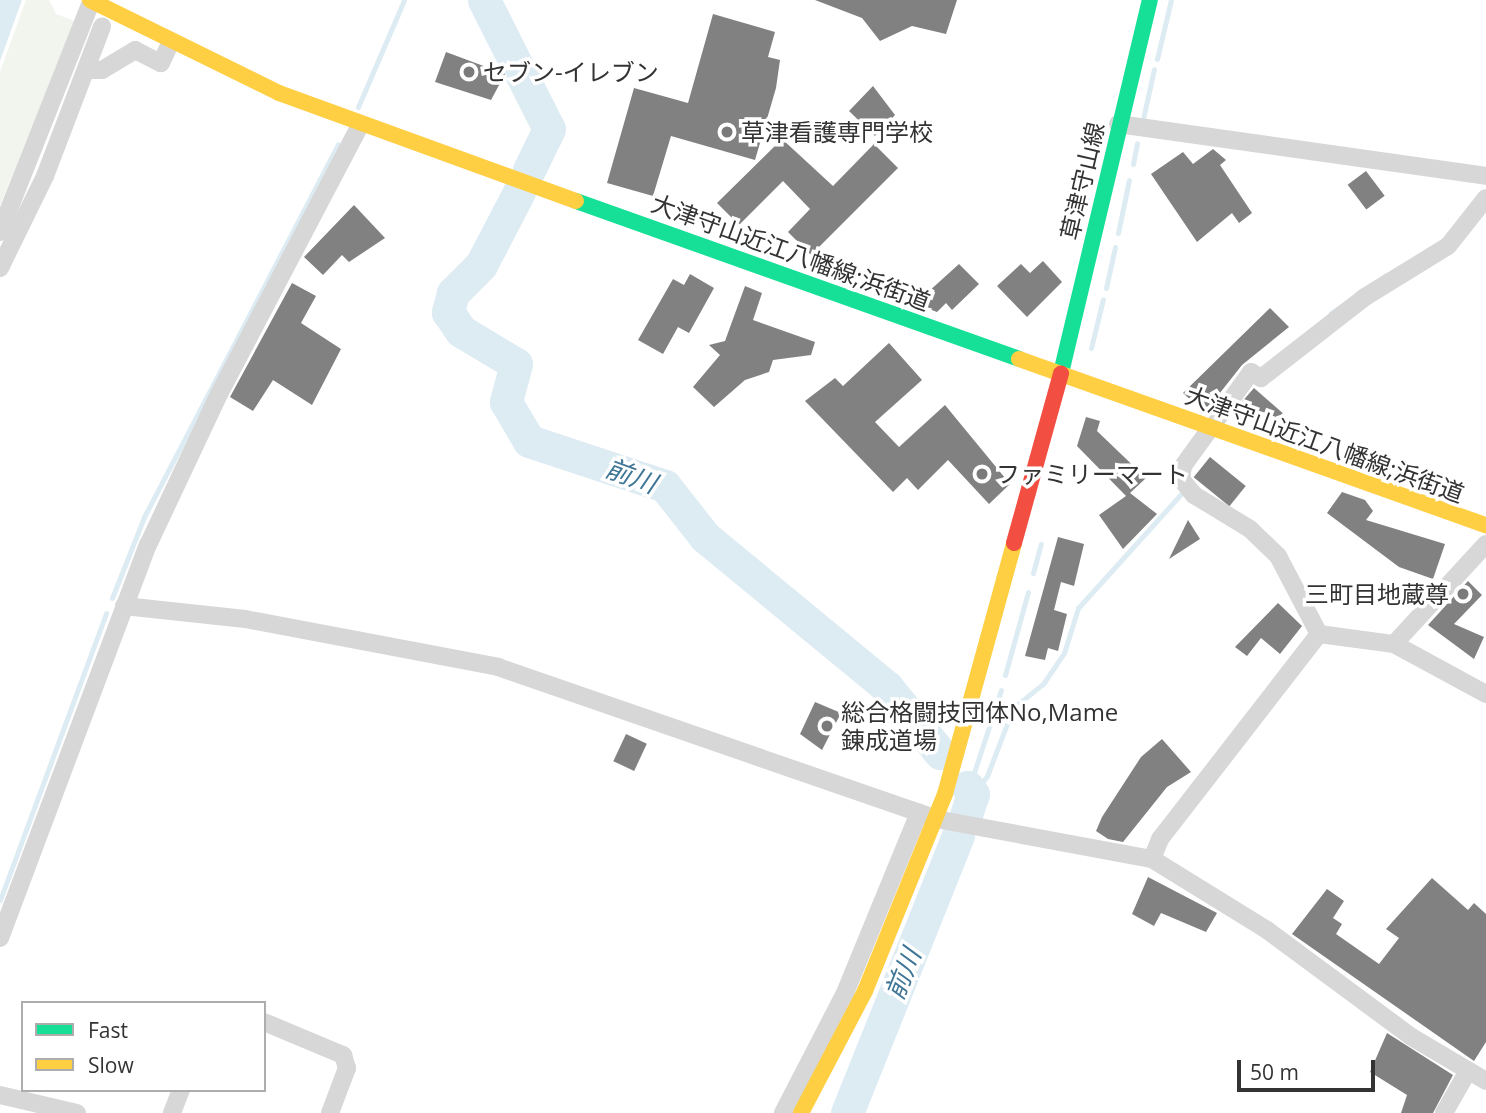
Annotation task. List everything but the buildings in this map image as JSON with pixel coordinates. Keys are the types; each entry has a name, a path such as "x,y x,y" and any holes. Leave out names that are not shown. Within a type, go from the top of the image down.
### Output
{"main road":[{"name":"大津守山近江八幡線;浜街道","path":"91,0 171,41 361,124 1486,525"},
{"name":"草津守山線","path":"801,1113 864,991 945,794 957,758 1061,373 1118,124 1150,0"}],"street":[{"path":"0,232 91,0"},
{"path":"0,268 102,27"},
{"path":"86,70 102,70 135,50 161,63 171,41"},
{"path":"0,938 124,606 219,394 361,124"},
{"path":"1118,124 1486,176"},
{"path":"1319,634 1278,555 1181,479 1208,426 1251,372 1261,378 1365,297 1448,246 1486,198"},
{"path":"1394,644 1486,544"},
{"path":"124,606 245,619 498,667 935,818 975,828 1152,859 1267,930 1409,1036 1486,1081"},
{"path":"1319,634 1394,644 1486,694"},
{"path":"1152,859 1160,839 1319,634"},
{"path":"783,1113 935,818"},
{"path":"266,1023 343,1055 347,1068 330,1113"},
{"path":"1444,1113 1468,1071"},
{"path":"173,1113 179,1092"},
{"path":"0,1095 77,1113"}],"shaded area":[{"path":"0,0 22,0 0,61"},
{"path":"26,0 49,0 56,14 75,21 0,206 0,72"}],"waterway":[{"path":"358,107 404,0"},
{"name":"前川","path":"484,0 549,129 529,170"},
{"path":"1157,59 1171,0"},
{"path":"1143,119 1154,69"},
{"path":"1133,164 1137,143"},
{"path":"112,598 144,517 338,144"},
{"path":"1118,233 1129,180"},
{"name":"前川","path":"519,192 481,265 453,293 448,312 461,331 516,364 506,402 529,441 665,486 705,537 887,687 940,753"},
{"path":"1106,288 1115,247"},
{"path":"1331,313 1386,275"},
{"path":"1091,348 1103,299"},
{"path":"973,794 987,776 1013,708 1043,684 1064,653 1078,608 1182,493"},
{"path":"1033,573 1041,544"},
{"path":"1005,675 1028,592"},
{"path":"0,900 106,613"},
{"path":"969,788 1001,690"},
{"name":"前川","path":"966,815 973,794 968,787"},
{"name":"前川","path":"847,1113 958,835"}],"traffic: fast":[{"path":"1061,373 1150,0"},
{"path":"576,201 1019,359"}],"traffic: slow":[{"path":"90,0 279,93 576,201"},
{"path":"1019,359 1486,525"},
{"path":"801,1113 865,991 945,794 1014,543"}],"traffic: jam":[{"path":"1014,543 1061,373"}],"place":[{"name":"セブン-イレブン","path":"469,72"},
{"name":"草津看護専門学校","path":"727,132"},
{"name":"ファミリーマート","path":"982,474"},
{"name":"三町目地蔵尊","path":"1463,594"},
{"name":"総合格闘技団体No,Mame 錬成道場","path":"827,726"}]}
